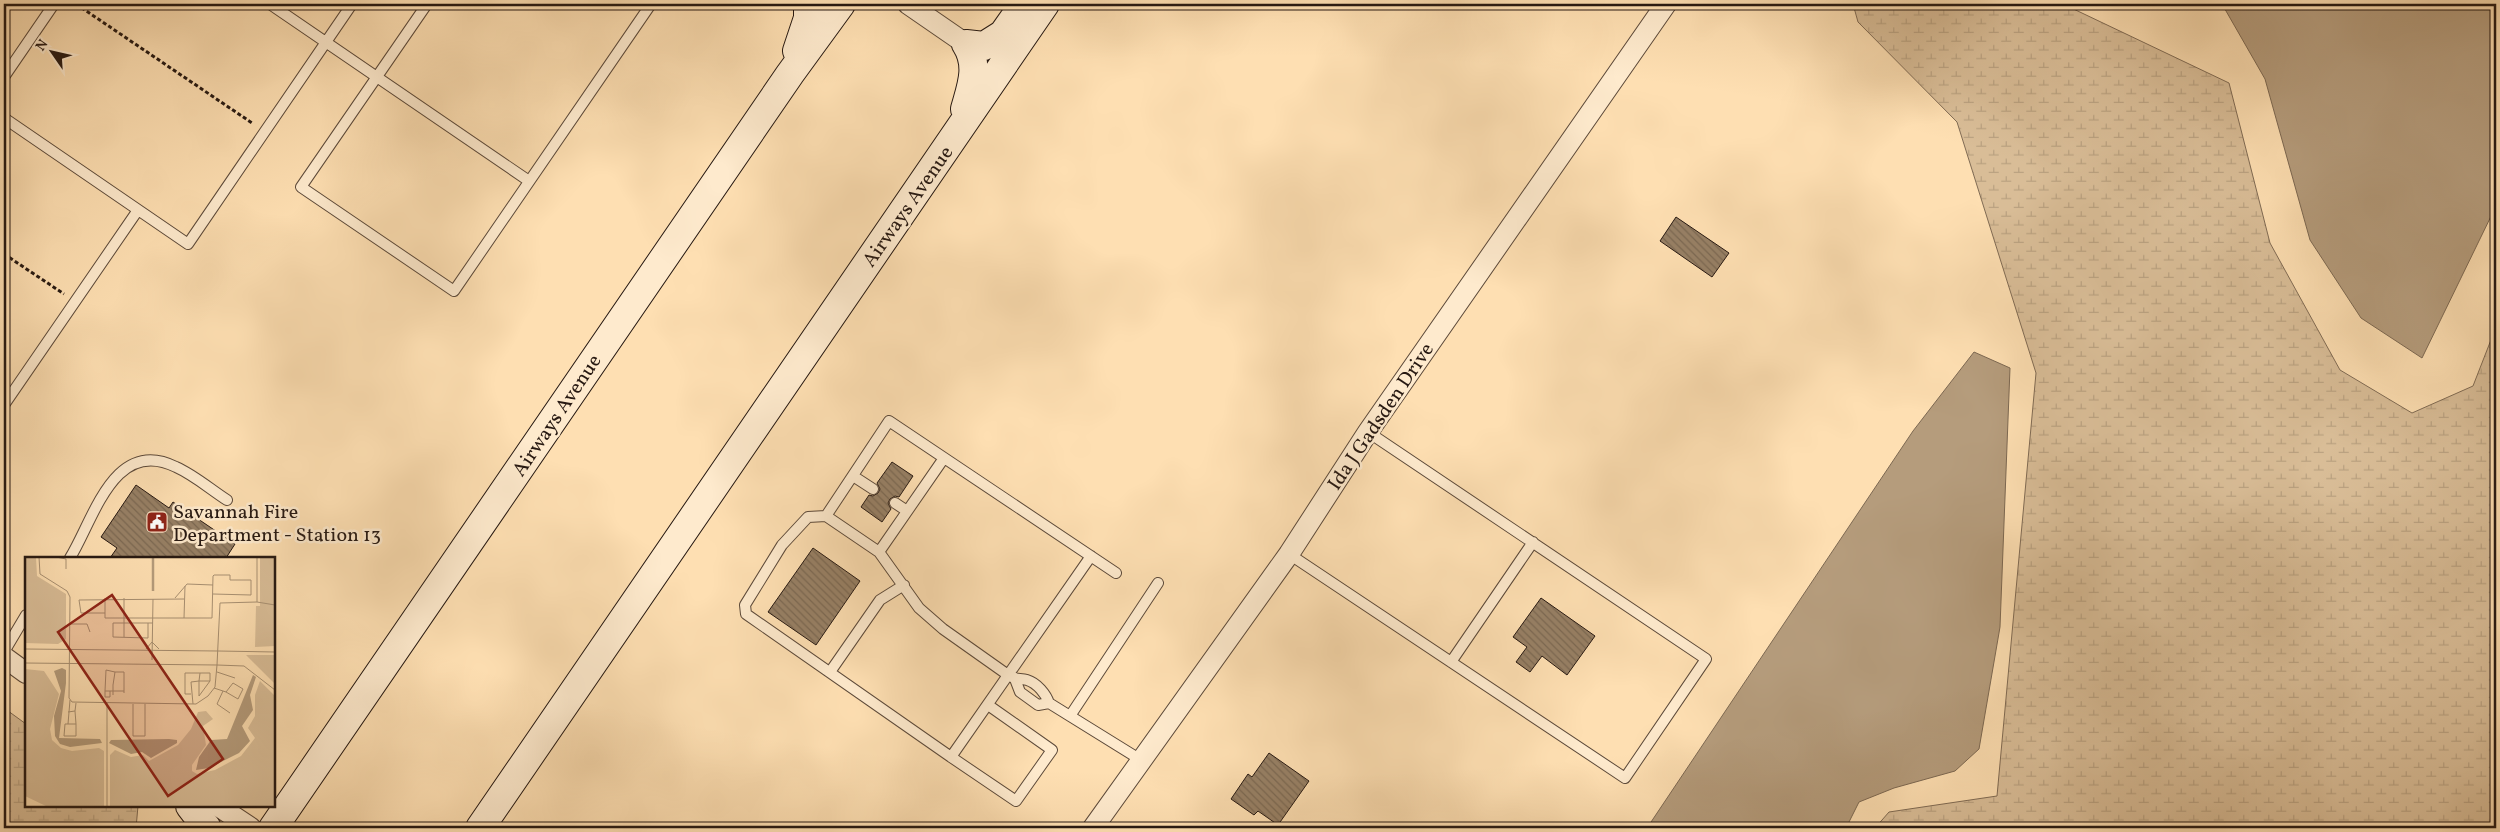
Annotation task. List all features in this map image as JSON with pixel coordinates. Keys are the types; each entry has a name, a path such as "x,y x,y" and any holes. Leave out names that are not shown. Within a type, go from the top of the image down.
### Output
{"main road":[{"path":"790,74 808,18 808,4"},
{"name":"Airways Avenue","path":"274,828 790,74 841,4"},
{"path":"966,44 984,46 1003,34 1024,4"},
{"name":"Airways Avenue","path":"480,828 1045,4"},
{"path":"959,130 974,76 973,55 966,44"},
{"path":"191,807 207,828"}],"street":[{"path":"908,4 966,44"},
{"name":"Ida J Gadsden Drive","path":"1101,825 1141,760 1288,554 1368,432 1666,4"},
{"path":"4,657 25,672"},
{"path":"220,807 251,828"}],"lane":[{"path":"4,77 54,4"},
{"path":"270,4 529,181"},
{"path":"4,118 188,244 352,4"},
{"path":"427,4 301,188 454,291 651,4"},
{"path":"4,405 138,210"},
{"path":"826,516 889,422 1116,573"},
{"path":"1288,554 1625,778 1706,659 1368,432"},
{"path":"879,552 944,458"},
{"path":"71,557 114,478 125,467 142,460 157,460 176,467 227,500"},
{"path":"853,476 873,488"},
{"path":"895,503 907,511"},
{"path":"988,705 1052,750 1016,801 746,614 744,605 782,545 808,518 826,516 879,552 919,608 943,629 1011,677 1020,692 1038,705 1050,703 1141,760"},
{"path":"1451,662 1533,542"},
{"path":"952,757 988,705 1011,677 1091,556"},
{"path":"1070,716 1158,584"},
{"path":"830,672 880,600 904,586"},
{"path":"4,652 25,617"}],"path":[{"path":"76,4 265,132"},
{"path":"4,254 75,302"}],"green space":[{"path":"1853,4 2063,4 2229,83 2270,243 2340,370 2412,413 2473,386 2496,327 2496,828 1875,828 1889,812 1997,796 2036,373 1957,122 1858,22"},
{"path":"4,708 25,723 25,807 138,807 136,828 4,828"}],"shaded area":[{"path":"2222,4 2496,4 2496,206 2422,358 2361,318 2310,240 2265,79"},
{"path":"1974,352 2010,368 2000,627 1979,749 1955,771 1894,788 1859,802 1846,828 1647,828 1913,431"}],"building":[{"path":"1676,217 1729,253 1712,277 1660,241"},
{"path":"892,462 913,476 899,497 895,496 890,499 888,503 891,509 882,522 861,507 869,495 873,496 878,493 880,489 877,483"},
{"name":"Savannah Fire Department - Station 13","path":"136,485 169,508 173,502 235,544 227,557 111,557 117,548 101,537"},
{"path":"813,548 860,581 816,645 768,612"},
{"path":"1541,598 1595,636 1567,675 1542,656 1530,672 1516,662 1527,647 1513,637"},
{"path":"1269,753 1309,781 1278,825 1258,811 1254,815 1231,799 1248,774 1252,777"}],"place":[{"name":"Savannah Fire Department - Station 13","path":"157,522"}]}
